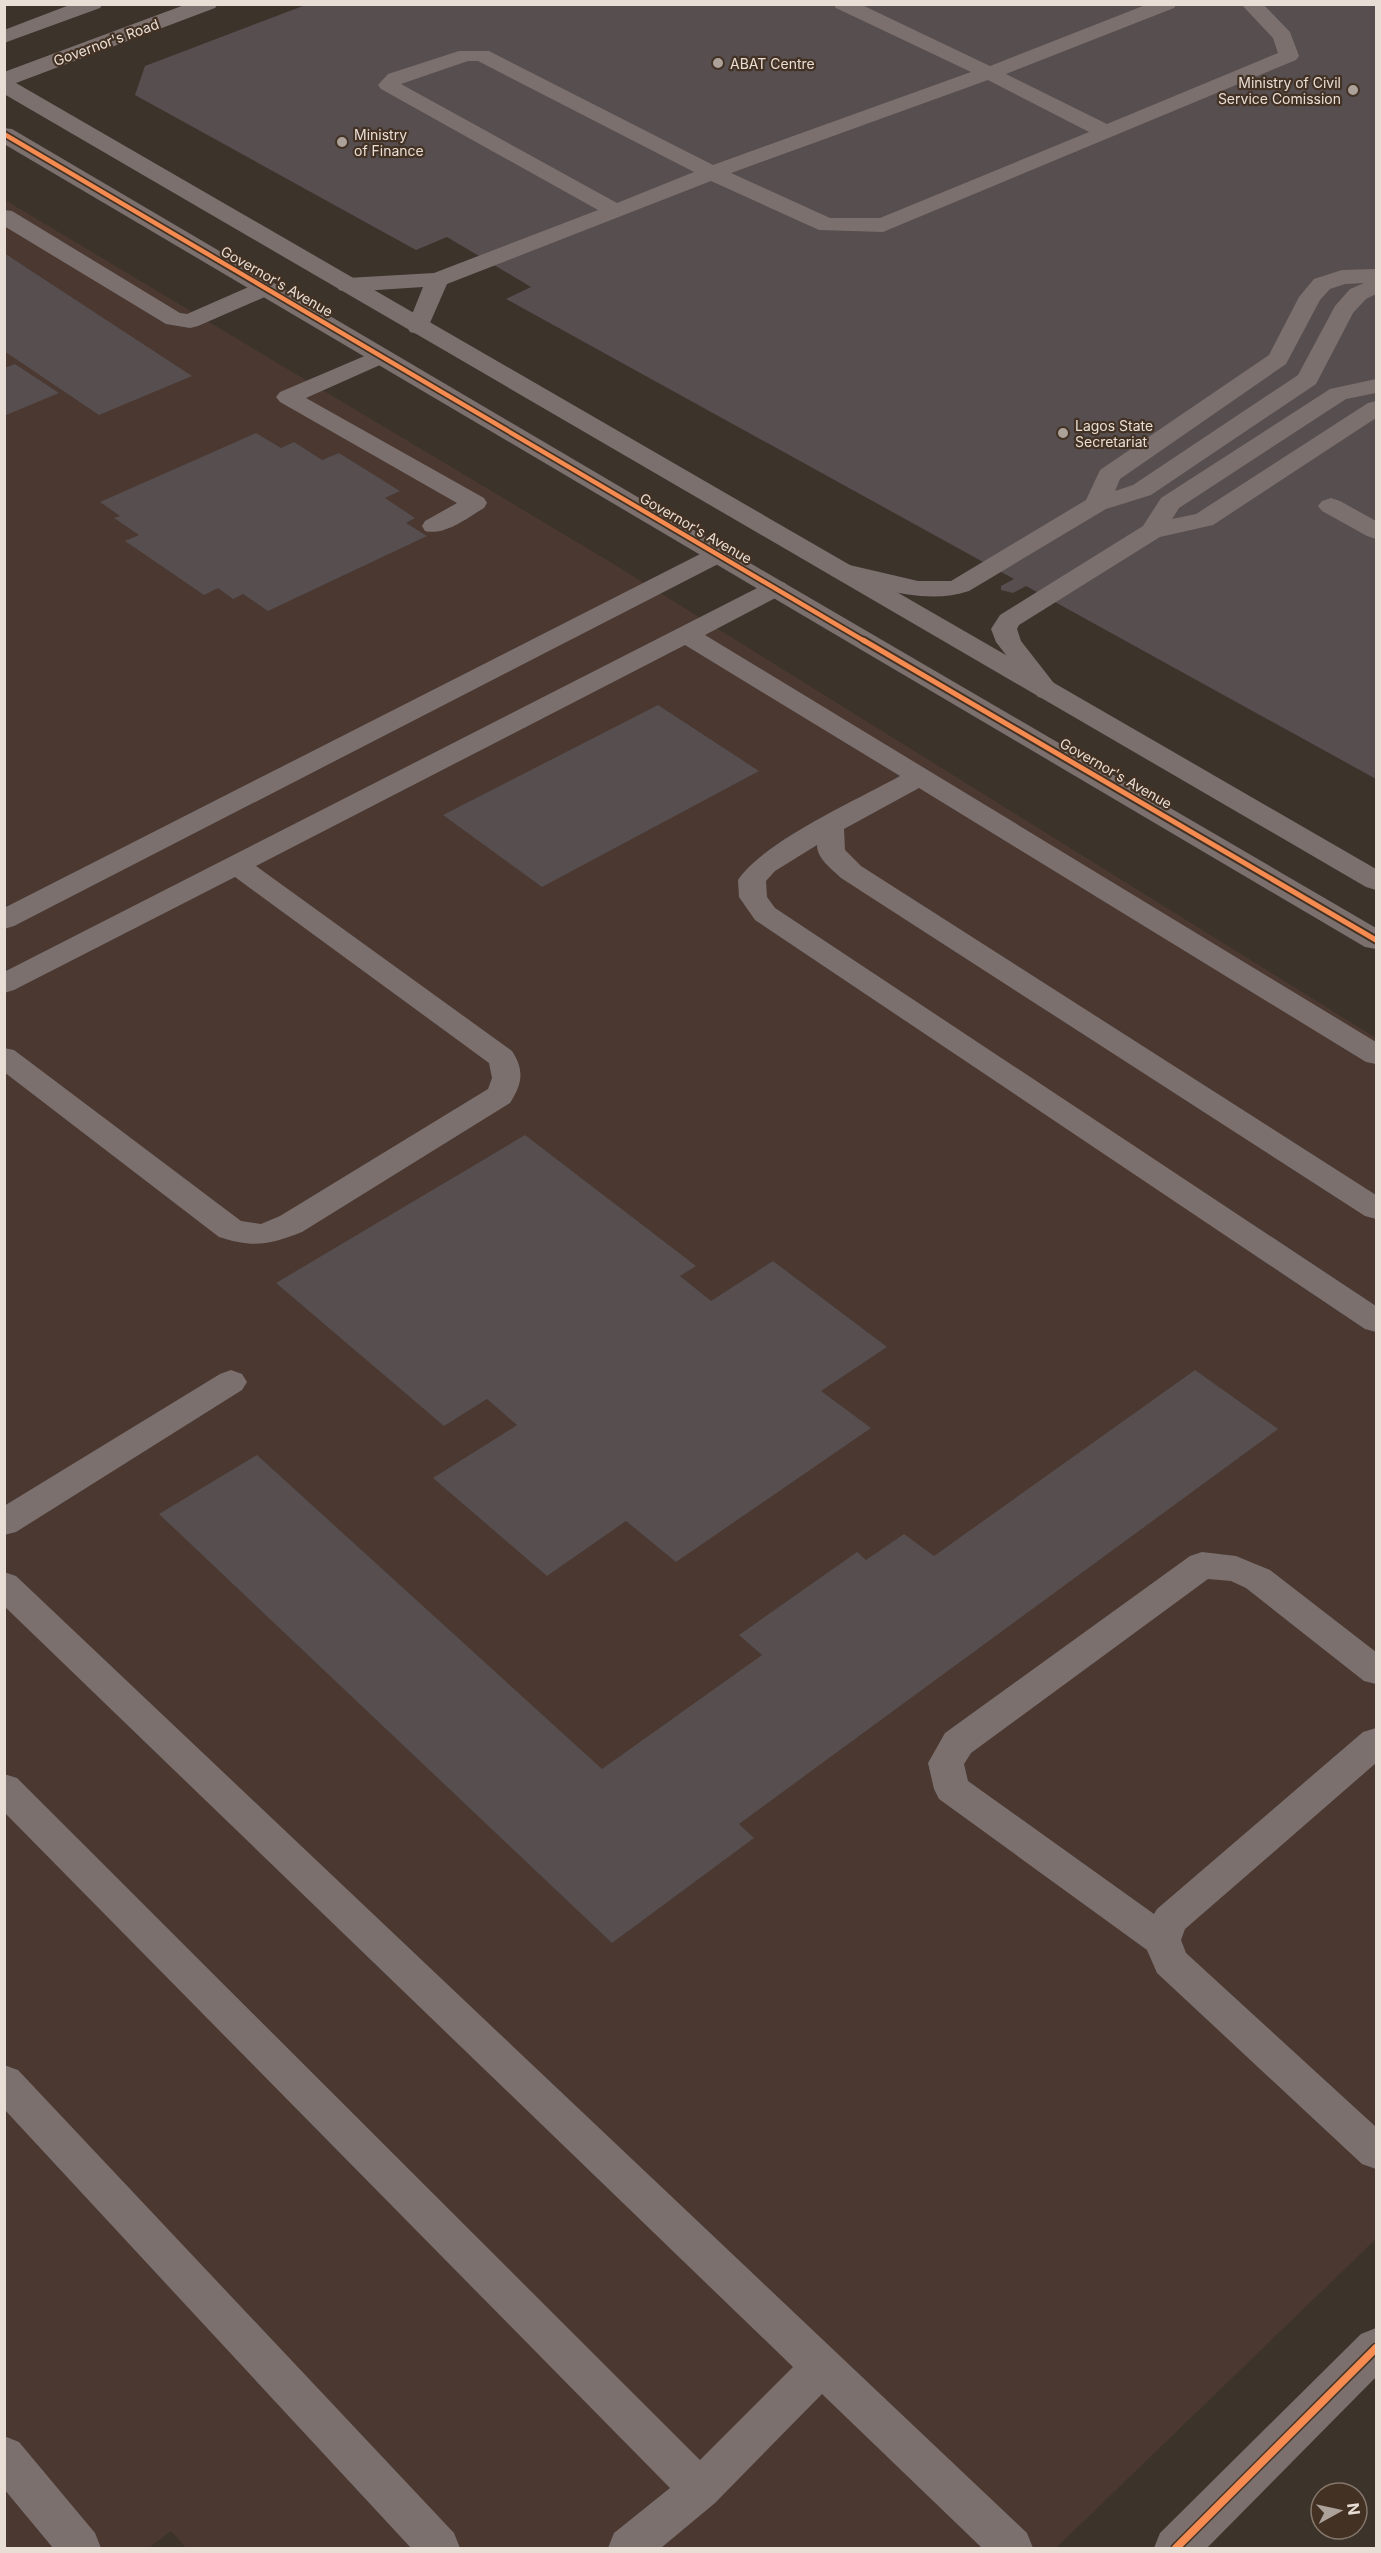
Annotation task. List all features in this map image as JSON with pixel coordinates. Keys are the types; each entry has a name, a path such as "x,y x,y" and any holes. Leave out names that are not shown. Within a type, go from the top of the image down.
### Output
{"street":[{"path":"4,37 93,4"},
{"name":"Governor's Road","path":"4,82 208,4"},
{"name":"Governor's Avenue","path":"4,82 418,327 1377,881"},
{"name":"Governor's Avenue","path":"4,134 717,555 1377,940"},
{"path":"1331,506 1377,531"},
{"path":"1176,2548 1377,2348"}],"lane":[{"path":"843,4 989,73 1106,132"},
{"path":"347,285 437,279 712,174 989,73 1167,4"},
{"path":"616,211 388,85 396,78 466,55 482,55 712,174 827,225 883,225 1289,56 1283,36 1251,4"},
{"path":"4,216 174,320 190,321 266,288"},
{"path":"1097,504 1109,475 1278,359 1310,297 1322,284 1342,278 1377,276"},
{"path":"418,327 437,279"},
{"path":"841,571 918,589 948,590 968,582 1097,504 1142,490 1308,379 1343,311 1358,294 1377,286"},
{"path":"381,356 288,397 475,503 435,526"},
{"path":"1152,531 1170,502 1338,394 1377,386"},
{"path":"1047,691 1009,642 1004,629 1009,620 1152,531 1203,520 1377,408"},
{"path":"4,920 717,555"},
{"path":"4,984 776,588"},
{"path":"686,634 1377,1055"},
{"path":"919,777 830,825 765,865 752,880 753,897 765,914 1377,1321"},
{"path":"830,825 831,852 851,872 1377,1209"},
{"path":"4,1057 230,1229 248,1236 270,1233 291,1224 499,1096 507,1084 508,1071 502,1058 237,865"},
{"path":"4,1523 231,1382"},
{"path":"1377,1671 1258,1579 1236,1569 1203,1565 958,1743 946,1762 952,1789 1162,1940 1170,1962 1377,2152"},
{"path":"4,1585 820,2368 1012,2548"},
{"path":"1162,1940 1170,1920 1377,1742"},
{"path":"4,1788 700,2489"},
{"path":"4,2082 439,2548"},
{"path":"629,2548 700,2489 820,2368"},
{"path":"6,2460 80,2548"}],"shaded area":[{"path":"5,200 612,563 1376,1038 1376,2239 1056,2548 186,2548 171,2531 149,2548 5,2548"}],"building":[{"name":"Lagos State Secretariat","path":"308,4 1376,4 1376,779 1026,586 1013,593 1001,590 1001,586 1014,579 506,299 531,287 447,237 416,250 135,95 145,66"},
{"path":"4,253 192,376 99,415 4,351"},
{"path":"15,364 59,393 4,416 4,368"},
{"path":"256,433 281,448 294,442 322,460 339,453 400,491 385,498 415,518 406,523 427,536 268,611 243,594 233,599 218,588 204,595 125,541 139,535 114,518 120,516 100,502"},
{"path":"658,705 759,771 542,887 443,815"},
{"path":"525,1135 696,1266 680,1276 711,1301 773,1261 887,1347 821,1391 871,1428 676,1562 626,1521 547,1576 433,1478 517,1425 487,1399 444,1426 276,1283"},
{"path":"1195,1370 1278,1429 739,1824 754,1838 612,1943 159,1514 257,1455 602,1769 762,1655 739,1635 857,1552 866,1560 904,1534 934,1556"}],"cycle path":[{"path":"4,134 717,555 1376,940"},
{"path":"1176,2548 1376,2348"}],"place":[{"name":"ABAT Centre","path":"718,63"},
{"name":"Ministry of Civil Service Comission","path":"1353,90"},
{"name":"Ministry of Finance","path":"342,142"},
{"name":"Lagos State Secretariat","path":"1063,433"}]}
